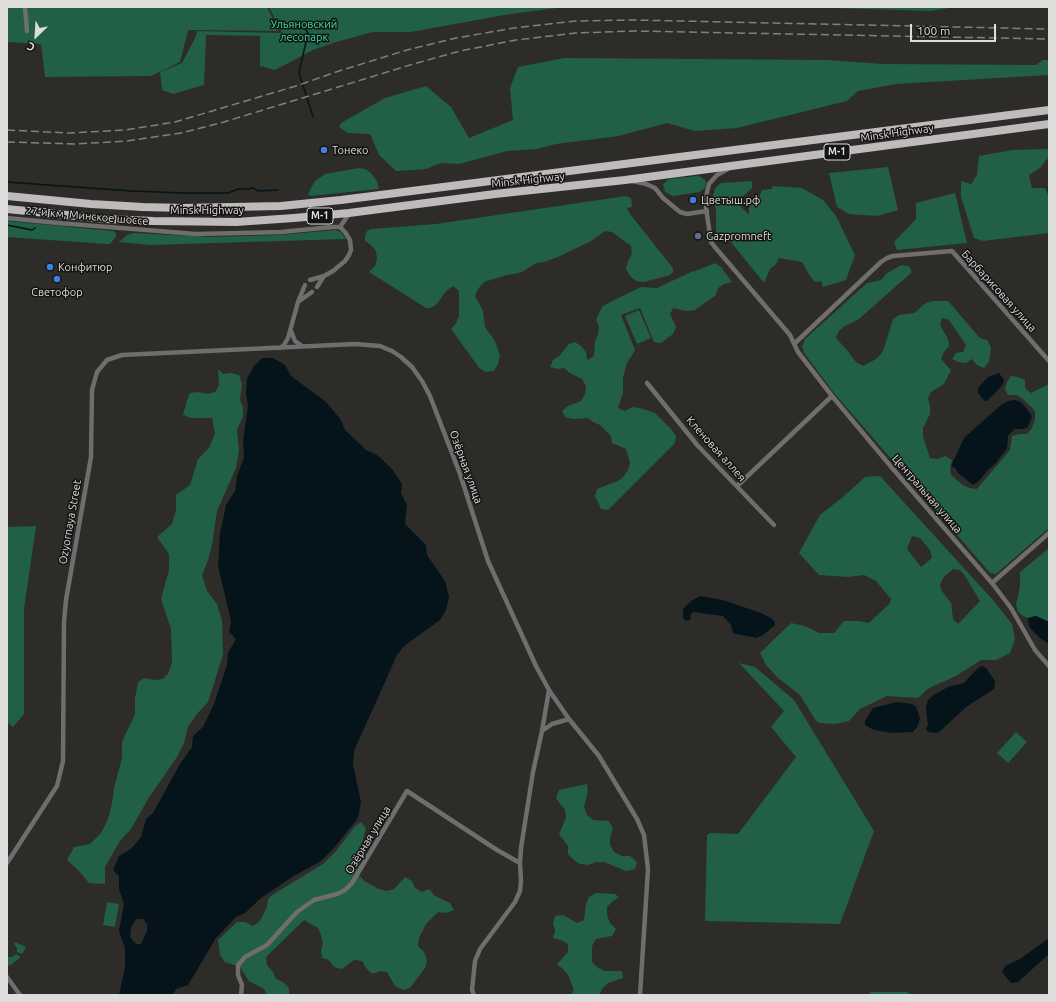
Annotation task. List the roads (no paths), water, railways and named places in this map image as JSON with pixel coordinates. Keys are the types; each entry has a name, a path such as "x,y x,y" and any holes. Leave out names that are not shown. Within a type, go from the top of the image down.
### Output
{"highway":[{"name":"Minsk Highway","path":"7,196 91,204 143,207 235,207 289,205 355,198 1049,110"},
{"name":"Minsk Highway","path":"7,209 106,219 205,223 294,218 349,213 488,195 625,180 1049,124"}],"street":[{"path":"25,7 27,31"},
{"path":"625,180 646,184 655,188 674,208 683,213 707,211 707,192 710,184 716,175 735,165"},
{"name":"Центральная улица","path":"707,211 711,242 714,246 790,335 798,352 832,396 898,475 992,583 1011,608 1036,650 1049,666"},
{"path":"310,280 324,276 345,262 351,250 350,240 340,227 349,213"},
{"name":"27-й км, Минское шоссе","path":"7,218 58,224 196,234 241,234 340,227"},
{"name":"Барбарисовая улица","path":"794,344 881,262 893,256 952,251 1049,361"},
{"path":"317,287 324,276"},
{"path":"280,348 284,345 290,330 298,302 305,285"},
{"path":"298,302 312,292"},
{"path":"290,330 295,341 304,347"},
{"name":"Озёрная улица","path":"304,347 356,344 380,346 392,351 412,367 430,396 460,474 488,561 549,690 568,719 598,756 637,819 644,835 648,869 640,995"},
{"name":"Ozyornaya Street","path":"7,863 57,786 63,761 64,622 67,593 91,457 92,390 96,372 107,360 115,356 122,355 304,347"},
{"name":"Кленовая аллея","path":"646,383 698,446 774,526"},
{"path":"737,486 832,396"},
{"path":"992,583 1049,533"},
{"path":"474,995 472,990 475,960 480,949 515,902 520,891 521,848 549,690"},
{"path":"542,732 552,724 568,719"},
{"name":"Озёрная улица","path":"241,995 242,985 238,975 238,964 245,957 266,945 297,912 314,900 337,894 352,883 407,791 497,850 520,863"},
{"path":"7,977 20,995"}],"waterway":[{"path":"300,22 308,33 299,73 313,117"},
{"path":"7,182 131,191 184,193 228,193 238,189 253,188 258,191 278,190"},
{"path":"7,225 32,230 35,228"}],"railway":[{"path":"7,130 69,133 125,130 175,122 296,86 407,50 456,38 514,28 575,21 634,20 1049,29"},
{"path":"7,142 76,144 127,141 181,133 224,122 460,51 516,40 576,33 634,31 1049,39"}],"place":[{"name":"Тонеко","path":"324,150"},
{"name":"Цветыш.рф","path":"693,200"},
{"name":"Gazpromneft","path":"698,236"},
{"name":"Конфитюр","path":"50,267"},
{"name":"Светофор","path":"57,279"}],"park label":[{"name":"Ульяновский лесопарк","path":"304,30"}]}
